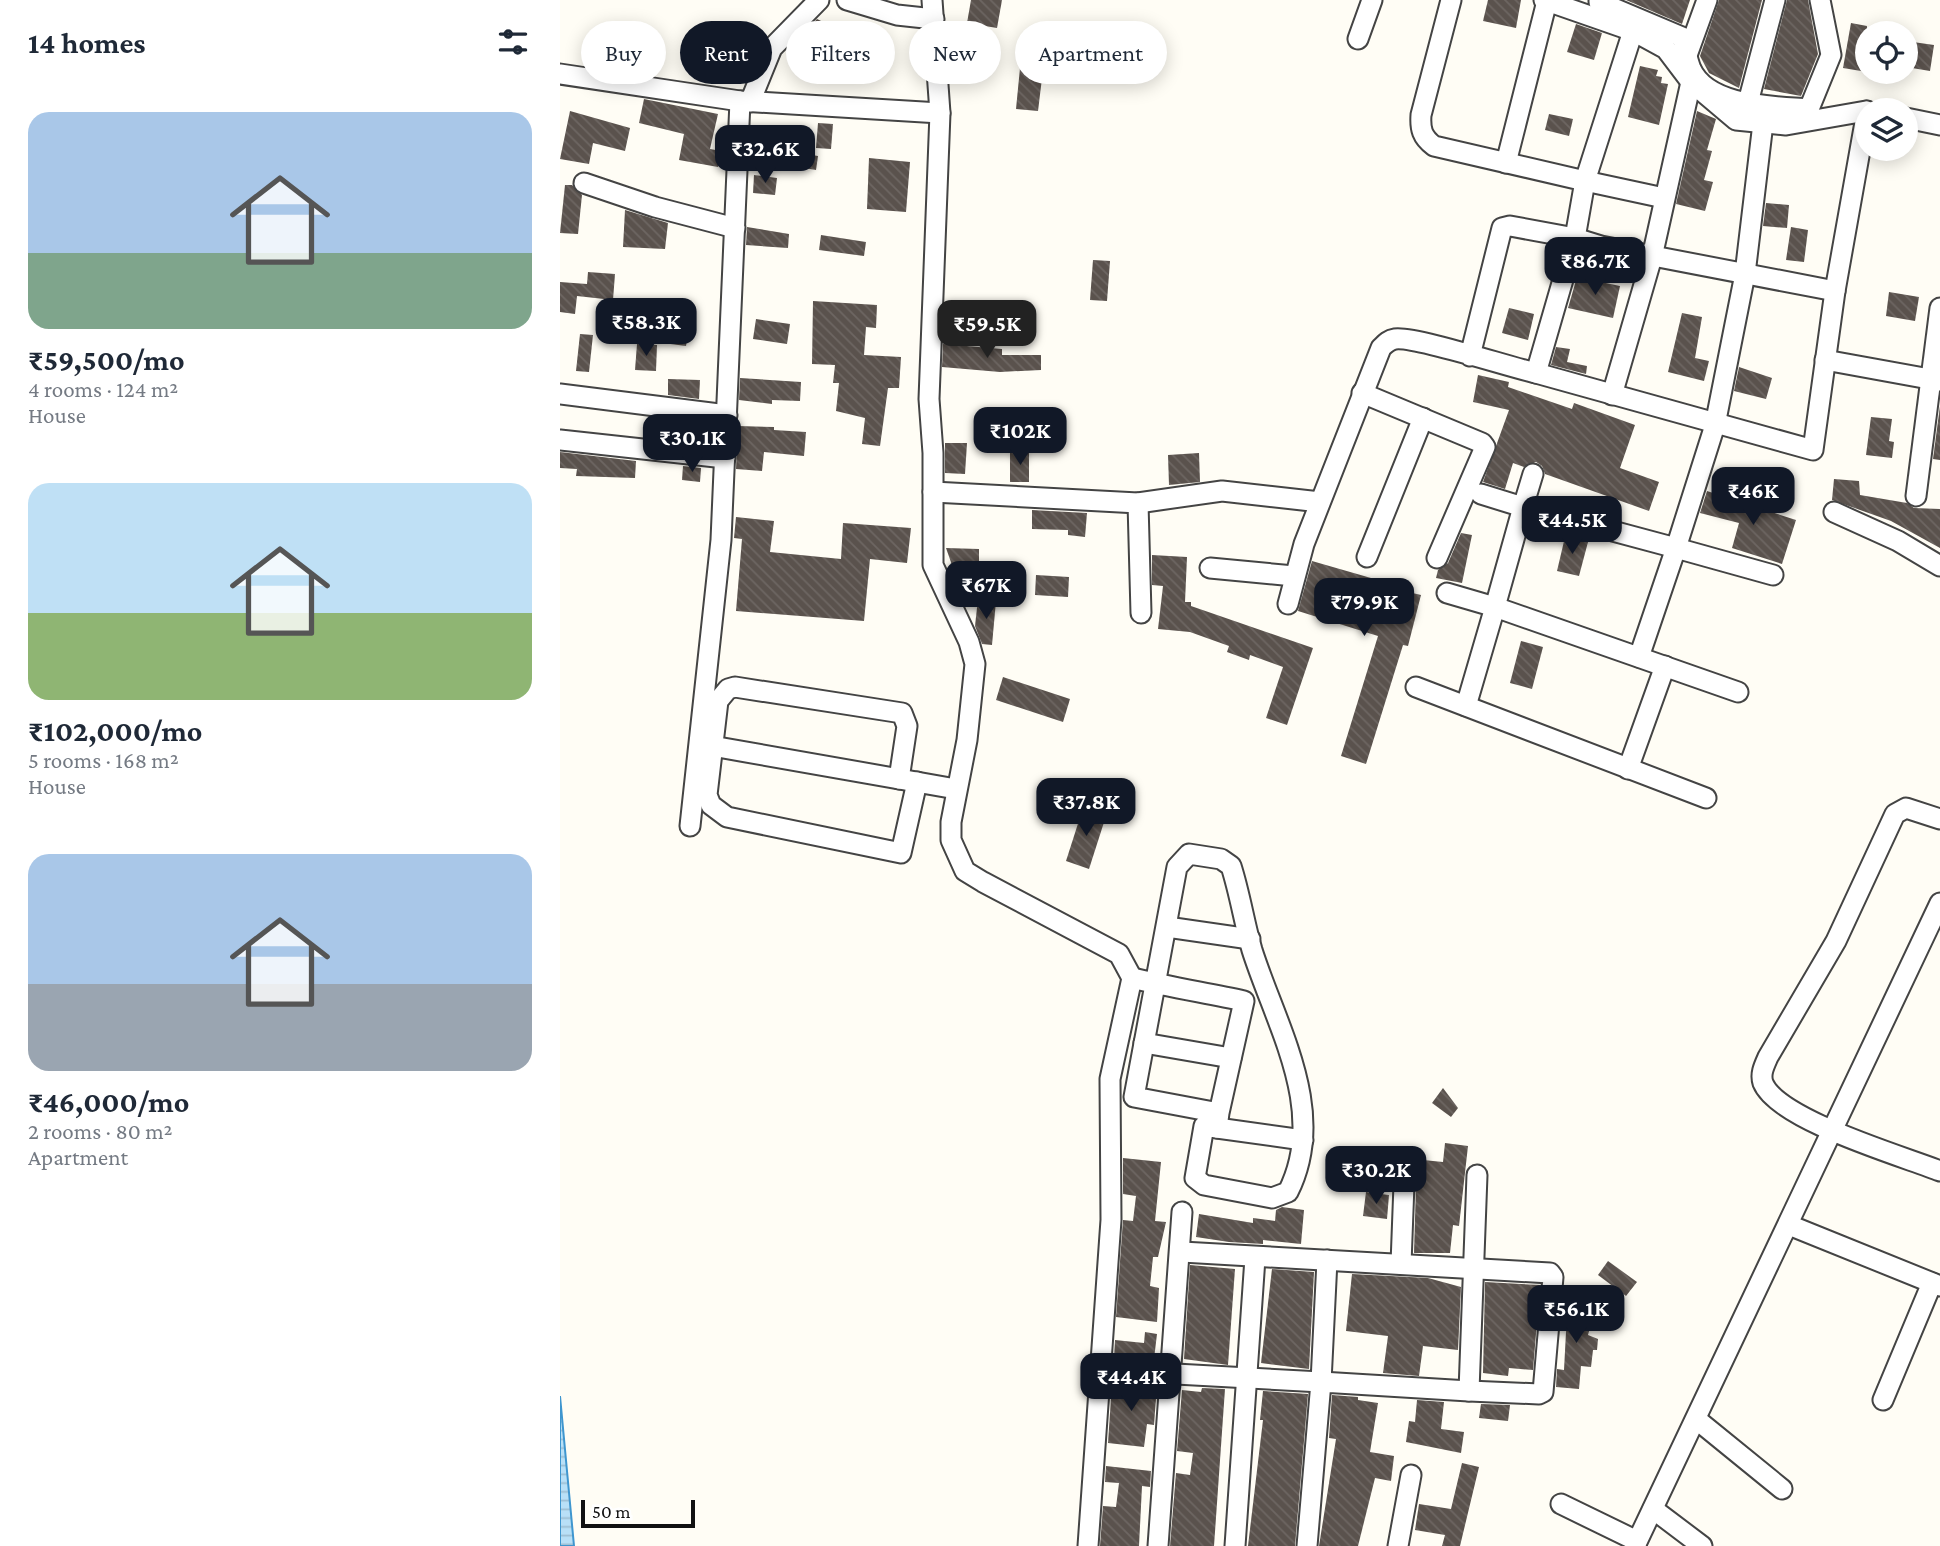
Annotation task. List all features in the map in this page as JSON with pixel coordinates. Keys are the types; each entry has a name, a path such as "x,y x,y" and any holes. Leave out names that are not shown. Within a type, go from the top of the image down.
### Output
{"street":[{"path":"690,826 721,540 735,228 745,101 772,48 819,0"},
{"path":"847,0 897,15 933,9 940,113 929,399 933,565 969,642 975,664 968,740 956,789 951,841 965,871 1119,954 1132,978 1110,1086 1111,1220 1088,1546"},
{"path":"1358,39 1372,0"},
{"path":"1451,0 1427,88 1420,130 1434,146 1664,198"},
{"path":"1506,163 1546,0 1633,31 1666,49 1736,120 1751,116"},
{"path":"1599,0 1682,37 1687,68 1719,97 1751,116 1786,125 1812,114 1855,112"},
{"path":"1612,395 1652,257 1687,68 1707,0"},
{"path":"1639,657 1715,425 1745,274 1751,116 1775,0"},
{"path":"1812,114 1831,55 1821,0"},
{"path":"1536,373 1575,239 1585,181 1633,31"},
{"path":"560,74 745,101 940,113"},
{"path":"1918,120 1940,125"},
{"path":"1288,604 1294,576 1320,502 1381,348 1389,341 1408,340 1813,450 1835,290 1857,161"},
{"path":"584,183 656,208 735,228"},
{"path":"1470,356 1502,228 1575,239 1652,257 1835,290"},
{"path":"1916,496 1935,380 1940,308"},
{"path":"1825,360 1935,380"},
{"path":"1362,393 1482,443 1485,447 1437,558"},
{"path":"560,394 727,415"},
{"path":"1367,558 1423,418"},
{"path":"560,440 725,458"},
{"path":"1466,706 1533,474"},
{"path":"933,492 1138,503 1222,491 1320,502"},
{"path":"1480,494 1773,575"},
{"path":"1138,503 1140,613"},
{"path":"1833,512 1898,541 1940,566"},
{"path":"1210,568 1294,576"},
{"path":"1447,593 1495,607 1738,692"},
{"path":"1628,769 1665,666"},
{"path":"735,687 897,712 906,718 908,781 904,848 901,853 719,813 707,795 718,701 728,689 735,687"},
{"path":"1416,687 1706,798"},
{"path":"712,746 956,789"},
{"path":"1940,819 1906,808 1895,814 1836,941 1768,1057 1762,1073 1763,1084 1775,1099 1833,1133 1940,1171"},
{"path":"1134,1097 1177,867 1189,854 1221,859 1231,866 1250,939 1297,1078 1303,1140 1288,1192 1272,1198 1205,1185 1195,1178 1204,1126 1218,1120"},
{"path":"1562,1504 1636,1544 1940,903"},
{"path":"1167,927 1250,939"},
{"path":"1132,978 1244,1001 1267,988"},
{"path":"1218,1120 1244,1001"},
{"path":"1144,1043 1231,1058"},
{"path":"1110,1086 1134,1097 1303,1140"},
{"path":"1469,1391 1477,1175"},
{"path":"1401,1264 1405,1184"},
{"path":"1158,1546 1182,1252 1182,1212"},
{"path":"1789,1225 1936,1284 1883,1400"},
{"path":"1101,1370 1542,1394 1553,1277 1546,1272 1182,1252"},
{"path":"1235,1546 1255,1258"},
{"path":"1307,1546 1321,1382 1327,1261"},
{"path":"1696,1419 1782,1489"},
{"path":"1398,1546 1410,1475"},
{"path":"1653,1509 1702,1546"}],"water":[{"path":"560,1396 574,1546 560,1546"}],"building":[{"path":"971,0 1002,0 998,21 967,21"},
{"path":"1488,0 1521,0 1516,28 1483,21"},
{"path":"1626,0 1690,0 1682,24"},
{"path":"1719,0 1762,0 1739,88 1709,73 1700,56"},
{"path":"1787,0 1808,0 1818,54 1801,96 1764,89"},
{"path":"1851,23 1855,24 1855,70 1843,68"},
{"path":"1576,24 1602,33 1594,60 1567,52"},
{"path":"1918,43 1934,45 1930,71 1918,69"},
{"path":"1640,66 1658,70 1656,76 1662,77 1661,83 1668,84 1659,125 1628,117"},
{"path":"1018,84 1041,84 1038,111 1016,109"},
{"path":"644,99 718,114 710,149 721,151 718,167 679,160 684,134 639,123"},
{"path":"570,111 630,128 625,151 593,143 589,164 560,159"},
{"path":"1697,111 1716,119 1707,150 1712,151 1704,180 1713,182 1705,211 1676,204"},
{"path":"1549,114 1573,119 1569,136 1545,130"},
{"path":"818,123 833,124 831,149 816,148"},
{"path":"800,153 818,156 816,170 798,167"},
{"path":"869,158 910,162 906,212 867,209"},
{"path":"754,175 777,178 775,195 753,193"},
{"path":"565,185 572,185 582,195 578,234 560,233"},
{"path":"1766,203 1789,205 1787,228 1763,226"},
{"path":"625,210 668,223 665,249 623,247"},
{"path":"747,227 789,234 788,248 746,245"},
{"path":"1791,227 1808,230 1804,262 1786,260"},
{"path":"821,235 866,242 864,256 819,250"},
{"path":"1093,260 1110,261 1107,301 1090,300"},
{"path":"588,272 615,274 613,300 577,296 575,314 560,312 560,282 587,284"},
{"path":"1577,277 1620,286 1613,318 1568,308"},
{"path":"1889,292 1919,297 1915,321 1886,316"},
{"path":"813,301 877,305 876,328 866,327 864,355 901,357 899,388 888,388 880,446 862,444 865,418 836,411 839,383 833,383 835,365 812,364"},
{"path":"1509,308 1534,314 1528,340 1502,333"},
{"path":"1682,313 1702,317 1695,358 1709,361 1704,381 1668,372"},
{"path":"756,319 790,324 787,344 753,339"},
{"path":"658,324 689,328 686,346 655,342"},
{"path":"580,334 593,335 589,372 576,371"},
{"path":"637,344 657,345 656,371 635,370"},
{"path":"943,344 1002,349 1002,355 1041,355 1041,370 1000,372 942,367"},
{"path":"1556,347 1570,349 1567,362 1587,366 1586,374 1551,365"},
{"path":"1739,367 1772,378 1766,399 1734,391"},
{"path":"1478,375 1509,382 1508,387 1572,409 1574,403 1635,425 1620,468 1659,482 1649,511 1545,474 1542,466 1536,462 1524,467 1513,463 1505,489 1483,482 1509,410 1473,402"},
{"path":"740,378 801,382 800,401 772,400 772,404 739,400"},
{"path":"668,379 700,380 699,399 668,395"},
{"path":"1940,406 1940,460 1933,459"},
{"path":"1871,417 1892,419 1889,441 1894,442 1892,458 1866,455"},
{"path":"655,424 701,428 699,443 653,438"},
{"path":"738,426 774,427 774,430 806,432 804,456 764,452 762,471 736,469"},
{"path":"945,443 967,443 965,474 945,473"},
{"path":"560,452 636,461 635,478 576,476 577,469 560,468"},
{"path":"1010,453 1029,453 1029,482 1010,482"},
{"path":"1199,453 1200,482 1169,485 1168,455"},
{"path":"683,466 701,468 700,482 682,480"},
{"path":"1834,479 1859,481 1860,495 1907,503 1914,508 1940,509 1940,548 1891,521 1832,500"},
{"path":"1707,491 1796,520 1782,564 1732,548 1739,523 1700,513"},
{"path":"1032,510 1087,513 1085,537 1068,535 1068,530 1032,529"},
{"path":"736,517 774,521 770,552 841,559 843,523 911,528 907,563 870,559 864,621 736,611 742,539 734,538"},
{"path":"1461,533 1472,535 1462,583 1436,578 1438,570 1448,563"},
{"path":"1565,537 1588,542 1579,576 1557,571"},
{"path":"946,548 979,549 979,585 959,585"},
{"path":"1152,555 1187,557 1185,602 1191,602 1191,606 1313,648 1287,725 1266,718 1283,667 1250,655 1249,660 1227,652 1229,646 1190,632 1158,629 1163,586 1152,585"},
{"path":"1312,561 1371,578 1370,583 1421,595 1408,646 1403,645 1366,764 1341,756 1378,636 1298,611"},
{"path":"1036,575 1069,577 1068,597 1035,595"},
{"path":"978,599 996,601 992,645 982,644 975,626"},
{"path":"1521,641 1543,647 1532,689 1510,683"},
{"path":"1003,677 1070,699 1063,722 996,700"},
{"path":"1083,808 1106,816 1089,869 1066,861"},
{"path":"1443,1088 1458,1108 1451,1117 1432,1103"},
{"path":"1445,1143 1468,1146 1459,1226 1453,1225 1450,1253 1414,1253 1416,1184 1412,1174 1413,1159 1443,1162"},
{"path":"1123,1158 1161,1162 1155,1221 1166,1222 1158,1257 1153,1257 1150,1286 1159,1288 1157,1322 1116,1317 1123,1220 1133,1221 1136,1196 1123,1194"},
{"path":"1366,1192 1389,1195 1387,1219 1363,1216"},
{"path":"1282,1207 1304,1210 1301,1244 1263,1240 1263,1244 1229,1242 1196,1237 1199,1214 1253,1223 1253,1218 1275,1221 1276,1210"},
{"path":"1608,1261 1637,1282 1626,1296 1598,1275"},
{"path":"1190,1265 1235,1269 1228,1365 1184,1359"},
{"path":"1272,1269 1314,1272 1309,1369 1261,1363"},
{"path":"1352,1274 1428,1278 1461,1287 1458,1350 1423,1346 1419,1376 1383,1373 1388,1336 1346,1331"},
{"path":"1485,1282 1540,1285 1533,1370 1509,1368 1508,1376 1483,1373"},
{"path":"1568,1294 1582,1296 1580,1309 1592,1320 1588,1335 1598,1339 1597,1350 1593,1350 1591,1367 1581,1366 1579,1389 1556,1387 1557,1369 1564,1370"},
{"path":"1145,1332 1157,1334 1154,1359 1114,1358 1115,1340 1144,1343"},
{"path":"1112,1383 1157,1385 1154,1425 1147,1424 1144,1447 1108,1443"},
{"path":"1202,1388 1225,1389 1214,1546 1170,1546 1176,1473 1190,1475 1193,1453 1177,1451 1182,1390 1201,1392"},
{"path":"1263,1391 1308,1394 1295,1546 1248,1546 1263,1420 1260,1420"},
{"path":"1332,1395 1358,1397 1358,1400 1378,1403 1370,1452 1394,1456 1391,1481 1375,1478 1358,1546 1319,1546 1336,1439 1329,1438"},
{"path":"1417,1400 1444,1402 1441,1429 1464,1432 1461,1453 1406,1442 1409,1421 1415,1422"},
{"path":"1481,1404 1510,1405 1508,1421 1479,1418"},
{"path":"1462,1463 1479,1467 1460,1546 1442,1546 1445,1535 1415,1530 1419,1504 1451,1509"},
{"path":"1106,1466 1151,1471 1150,1487 1142,1486 1139,1546 1100,1546 1103,1506 1116,1507 1119,1483 1105,1482"}]}
